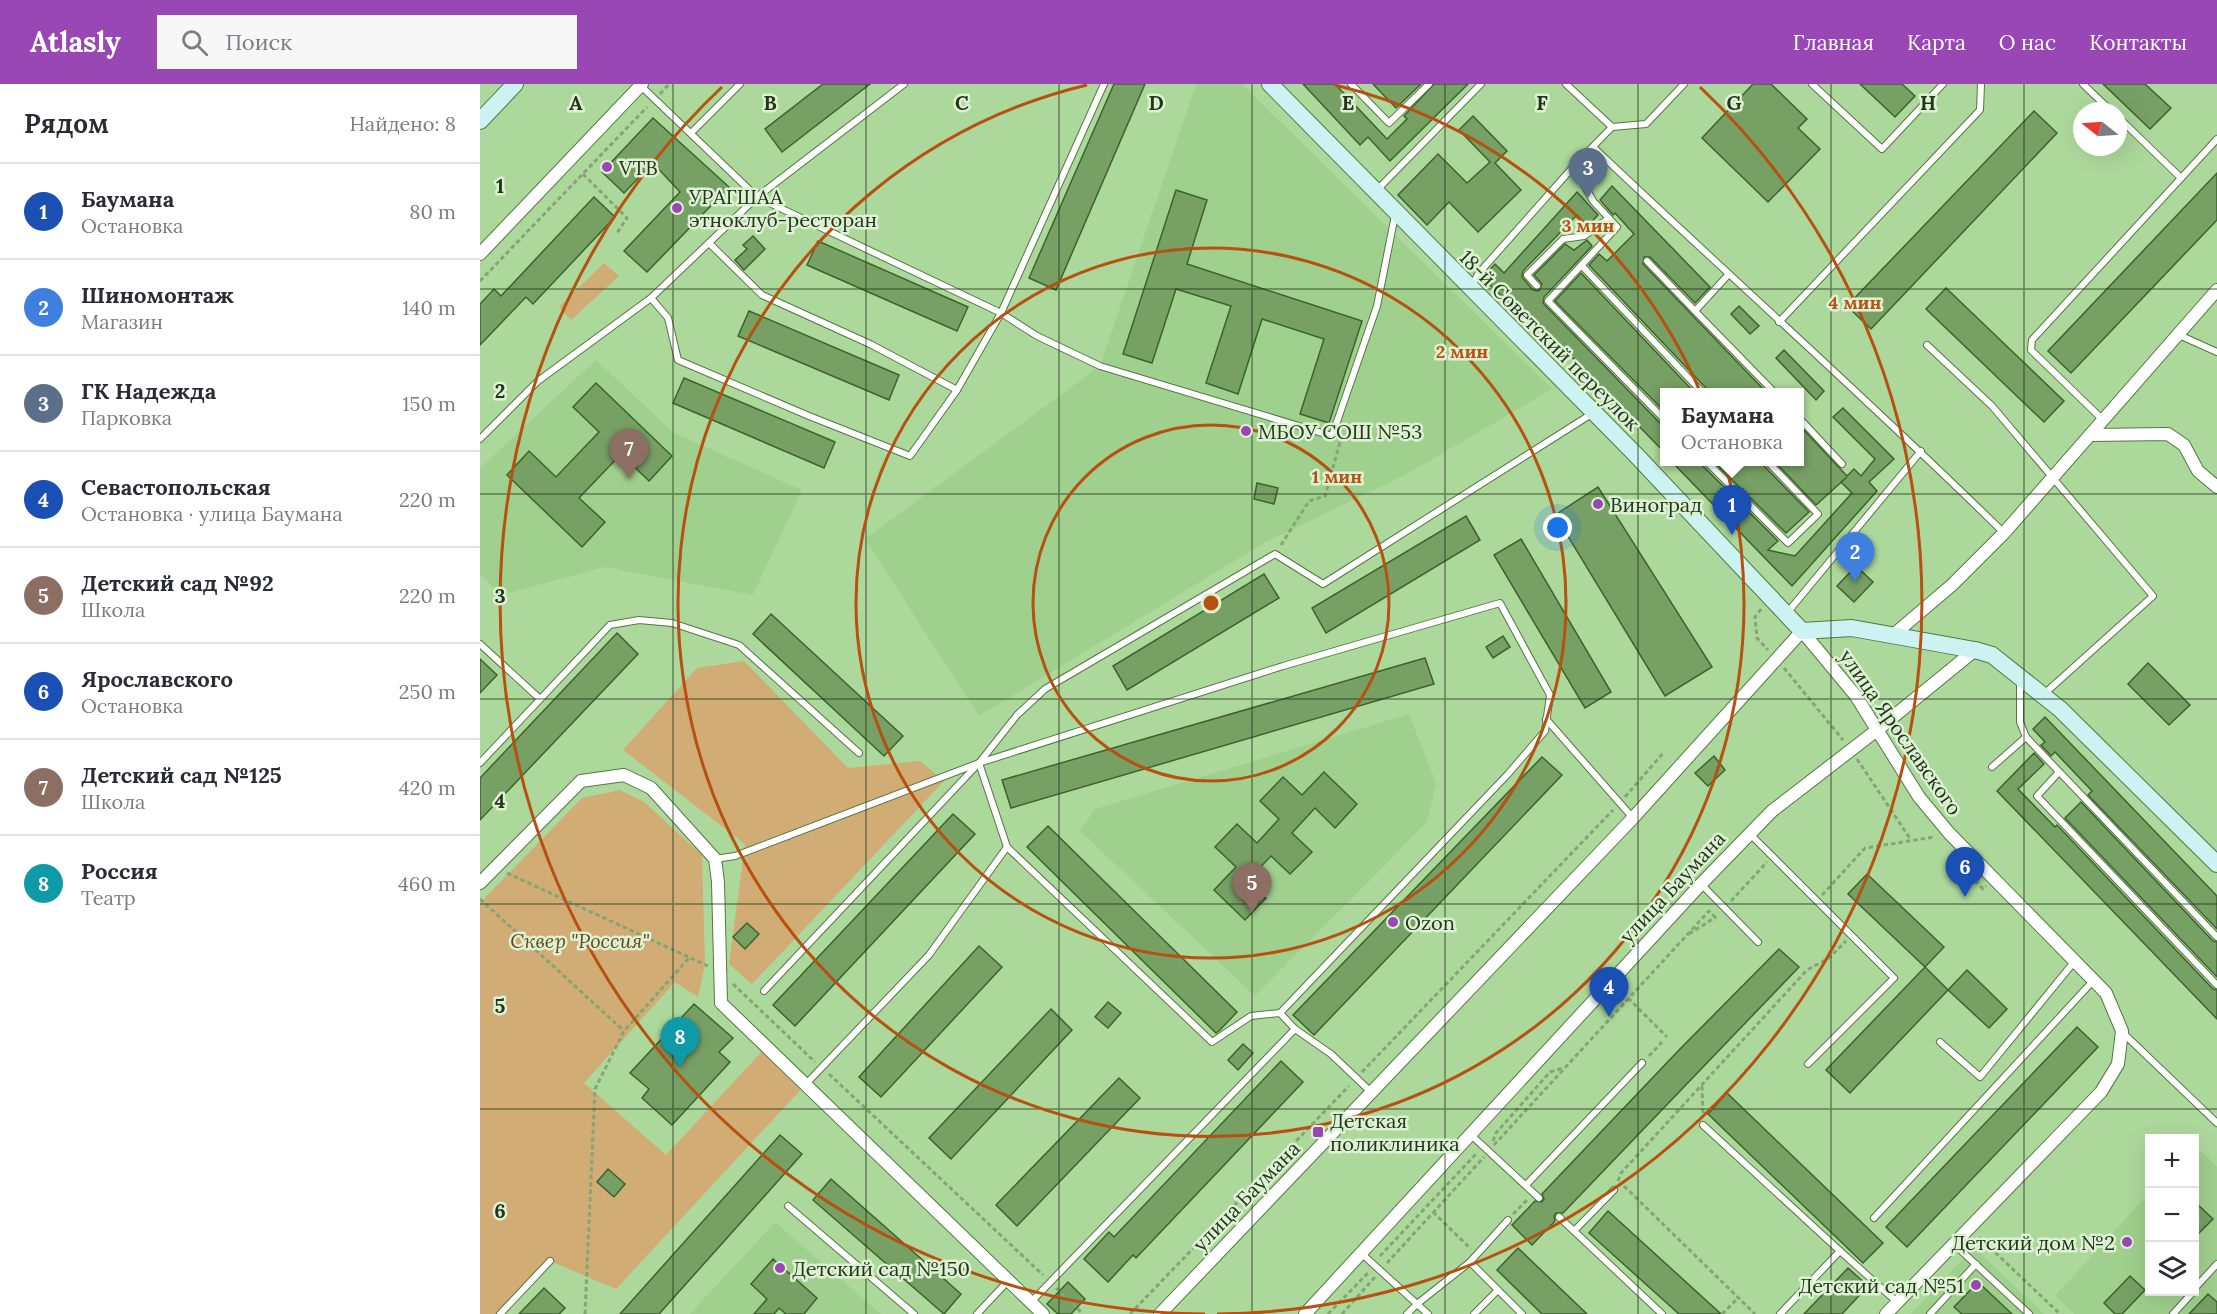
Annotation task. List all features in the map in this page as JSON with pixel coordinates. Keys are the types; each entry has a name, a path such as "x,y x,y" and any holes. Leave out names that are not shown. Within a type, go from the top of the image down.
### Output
{"street":[{"path":"480,121 516,84"},
{"name":"18-й Советский переулок","path":"1270,84 1803,631"},
{"path":"480,254 641,85"},
{"path":"1892,636 1952,585 2004,533 2217,291"},
{"path":"2090,435 2168,435 2184,446 2198,471 2217,486"},
{"path":"1803,631 1852,628 1992,655 2044,694 2217,864"},
{"name":"улица Баумана","path":"1160,1314 1633,818 1673,771 1803,631"},
{"name":"улица Ярославского","path":"1803,631 1856,696 1919,797 1993,880 2106,993 2122,1031 2118,1064 2101,1092 1886,1314"},
{"name":"улица Баумана","path":"1305,1314 1749,834 1772,812 1975,650"},
{"path":"480,883 580,781 624,775 651,788 715,859 718,882 721,1003 1043,1314"}],"lane":[{"path":"691,133 740,84"},
{"path":"480,440 538,381 651,298 757,197 904,84"},
{"path":"651,298 668,318 678,360 910,456 957,390 1001,313 1104,84"},
{"path":"1351,84 1389,123 1429,84"},
{"path":"1375,193 1481,84"},
{"path":"1566,84 1612,127"},
{"path":"1470,289 1478,274 1574,166 1612,127 1646,124 1684,84"},
{"path":"1812,84 1882,148 1943,84"},
{"path":"1779,322 1980,110 1980,84"},
{"path":"2084,84 2102,102"},
{"path":"641,85 757,197 1001,313 1037,336 1100,366 1332,436 1377,306 1396,214"},
{"path":"2127,126 2181,178"},
{"path":"2103,420 2031,350 2032,339 2217,139"},
{"path":"1593,147 1728,275 1920,451 2004,533"},
{"path":"1574,166 1593,201 1617,227 1548,301 1660,414"},
{"path":"1537,286 1527,275 1563,239 1584,236 1608,219"},
{"path":"710,244 762,295 870,344 957,390"},
{"path":"1647,261 1769,388"},
{"path":"1581,266 1697,388"},
{"path":"1695,311 1728,275"},
{"path":"2179,335 2217,352"},
{"path":"1928,345 1992,406 2153,596 2044,694"},
{"path":"764,991 979,763 1017,715 1045,689 1275,555 1323,584 1593,413"},
{"path":"1804,423 1842,464"},
{"path":"1786,614 1920,451"},
{"path":"1711,466 1788,543 1818,514 1772,466"},
{"path":"715,859 735,856 979,763 1283,666 1500,603 1550,695 1545,731 1508,774 1280,1013 1251,1016 1212,1042 1007,847 979,763"},
{"path":"480,763 610,625 639,620 672,623 740,645 859,753"},
{"path":"480,644 540,699"},
{"path":"2020,678 2020,723 2026,737 2217,937"},
{"path":"1546,719 1633,818"},
{"path":"1992,767 2026,737"},
{"path":"2059,772 2037,796 2217,985"},
{"path":"1749,834 1894,978 1808,1064"},
{"path":"805,1085 929,955 1007,847"},
{"path":"1701,884 1758,942"},
{"path":"1940,1042 1980,1077 2074,962"},
{"path":"1874,1218 2093,981"},
{"path":"1280,1013 1295,1029 1331,1054 1371,1092"},
{"path":"1031,1302 1295,1029"},
{"path":"2122,1031 2217,1123"},
{"path":"1526,1185 1642,1063"},
{"path":"1703,1125 1897,1302"},
{"path":"1470,1134 1536,1195"},
{"path":"1574,1232 1614,1190"},
{"path":"788,1206 914,1314"},
{"path":"1559,1217 1662,1314"},
{"path":"1407,1314 1470,1262 1508,1220"},
{"path":"1953,1244 2029,1314"},
{"path":"1780,1314 1840,1251"},
{"path":"1361,1253 1428,1314"},
{"path":"500,1314 550,1261"},
{"path":"1470,1262 1522,1314"},
{"path":"1930,1314 1976,1264"},
{"path":"2199,1284 2217,1264"},
{"path":"977,1314 1008,1281"},
{"path":"1474,1314 1498,1290"},
{"path":"2173,1314 2189,1296"}],"path":[{"path":"480,281 669,84"},
{"path":"583,174 627,218 617,233"},
{"path":"1275,555 1309,501 1325,496 1341,440 1332,436"},
{"path":"1770,597 1755,617 1757,638 1777,659 1851,750 1911,840"},
{"path":"1130,1314 1620,803 1664,752"},
{"path":"1816,900 1865,848 1933,836 1940,844"},
{"path":"1685,937 1716,918 1772,856"},
{"path":"1968,874 1983,889 1993,880"},
{"path":"480,899 624,1030"},
{"path":"1342,1314 1709,911 1716,918"},
{"path":"1614,1190 1621,1173 1807,970 1829,958 1851,935"},
{"path":"585,1314 595,1089 624,1030 690,958"},
{"path":"1628,998 1667,1037"},
{"path":"1642,1063 1662,1042"},
{"path":"1488,1152 1496,1133 1550,1072 1565,1067"},
{"path":"1702,1084 1703,1125"},
{"path":"1380,1271 1380,1255 1474,1154 1488,1152"},
{"path":"1618,1180 1755,1314"},
{"path":"1508,1220 1536,1195"},
{"path":"1969,1228 2060,1314"},
{"path":"1328,1314 1365,1273 1380,1271"},
{"path":"1722,1314 1738,1298"}],"shaded area":[{"name":"МБОУ СОШ №53","path":"1196,84 1242,84 1552,389 1409,473 1264,543 979,716 865,539 1100,366"},
{"path":"596,360 674,433 802,490 753,595 604,567 502,595 480,574 480,468"},
{"path":"1409,714 1436,784 1427,822 1255,996 1080,831 1095,809"},
{"name":"Детский дом №2","path":"2199,1150 2217,1167 2217,1314 2074,1314 2055,1296 2145,1197 2145,1296 2199,1296"},
{"name":"Детский сад №150","path":"775,1222 881,1314 690,1314"},
{"name":"Детский сад №51","path":"1974,1247 2044,1314 1911,1314"}],"green space":[{"path":"604,263 619,276 571,320 559,307"},
{"path":"744,661 848,768 920,761 944,781 752,984 729,964 745,844 623,750 697,668"},
{"name":"Сквер \"Россия\"","path":"620,790 644,802 702,855 705,965 698,997 675,982 584,1083 666,1155 766,1047 805,1085 616,1289 550,1261 500,1314 480,1314 480,903 582,798"}],"building":[{"path":"823,84 870,84 782,152 765,129"},
{"path":"1114,84 1145,84 1056,290 1029,278"},
{"path":"1303,84 1335,84 1387,139 1407,119 1404,116 1434,84 1468,84 1390,161 1368,137 1360,145"},
{"path":"1373,84 1421,84 1396,108"},
{"path":"1753,84 1771,84 1807,119 1798,128 1820,149 1768,202 1702,138"},
{"path":"1860,84 1902,84 1915,96 1895,117"},
{"path":"2103,84 2145,84 2171,108 2150,129 2127,107 2127,102 2122,102"},
{"path":"2034,111 2057,133 1871,329 1847,306"},
{"path":"1473,116 1507,151 1495,163 1521,190 1478,232 1449,202 1427,225 1398,195 1438,154 1467,183 1490,162 1459,130"},
{"path":"653,118 729,187 647,272 624,251 680,192 653,163 624,193 602,172"},
{"path":"2217,173 2217,220 2071,373 2048,351"},
{"path":"1612,186 1710,287 1695,303 1650,257 1644,257 1643,264 1762,388 1706,388 1589,265 1599,254 1607,261 1634,234 1600,200"},
{"path":"1176,190 1207,200 1187,264 1362,321 1329,423 1300,414 1324,339 1262,319 1238,394 1206,383 1231,306 1176,289 1152,363 1123,354"},
{"path":"1577,192 1598,215 1587,227 1576,216 1523,271 1522,277 1533,290 1539,291 1542,284 1534,275 1565,244 1574,250 1587,240 1592,246 1544,297 1543,303 1660,423 1660,448 1528,312 1524,317 1482,278 1495,264 1504,273"},
{"path":"594,197 615,217 533,304 526,297 480,345 480,304 494,289 501,296"},
{"path":"753,236 765,249 744,270 735,260 747,249 743,245"},
{"path":"818,241 968,307 957,331 807,265"},
{"path":"1581,273 1690,388 1660,388 1660,407 1555,301"},
{"path":"1946,288 2064,401 2044,422 1926,309"},
{"path":"1739,306 1759,326 1750,334 1731,314"},
{"path":"749,311 899,375 889,400 738,336"},
{"path":"1784,350 1824,391 1816,400 1776,358"},
{"path":"684,378 835,442 824,468 673,403"},
{"path":"596,383 672,456 649,481 621,454 579,498 605,522 582,547 507,475 529,451 556,477 599,432 573,407"},
{"path":"1843,408 1894,459 1869,482 1877,491 1792,586 1676,466 1703,466 1778,541 1768,550 1795,556 1852,493 1841,482 1816,505 1779,466 1804,466 1804,430 1847,476 1854,469 1861,476 1875,459 1833,417"},
{"path":"1718,466 1764,466 1809,512 1786,533"},
{"path":"1257,483 1278,488 1274,504 1254,499"},
{"path":"1598,487 1712,667 1665,696 1555,515"},
{"path":"1466,516 1480,540 1326,633 1312,608"},
{"path":"1521,539 1611,692 1585,708 1494,555"},
{"path":"1856,566 1873,582 1854,602 1837,586"},
{"path":"1264,574 1279,598 1127,690 1113,666"},
{"path":"771,614 903,736 884,756 753,634"},
{"path":"617,633 638,654 480,820 480,778"},
{"path":"1503,636 1510,647 1493,658 1486,647"},
{"path":"1425,658 1434,684 1011,808 1002,780"},
{"path":"480,659 497,675 480,693"},
{"path":"2148,663 2190,705 2169,725 2128,684"},
{"path":"2045,717 2217,896 2217,929 2088,795 2092,791 2055,752 2051,756 2041,745 2045,742 2033,729"},
{"path":"2034,753 2044,764 2018,789 2055,827 2057,825 2213,989 2217,990 2217,1019 1997,791"},
{"path":"1714,756 1725,770 1708,786 1695,773"},
{"path":"1542,757 1562,775 1314,1035 1293,1015"},
{"path":"1324,772 1357,804 1335,828 1315,808 1292,833 1312,852 1290,874 1271,856 1248,880 1266,898 1245,920 1214,890 1236,867 1215,847 1237,824 1257,843 1279,819 1260,801 1283,777 1302,795"},
{"path":"2081,802 2213,941 2217,942 2217,977 2065,818"},
{"path":"953,814 975,834 795,1026 773,1005"},
{"path":"1048,826 1237,1012 1219,1031 1216,1033 1027,847"},
{"path":"1867,874 1944,947 1925,967 1848,894"},
{"path":"747,923 759,934 745,949 733,937"},
{"path":"979,946 1002,967 881,1097 859,1077"},
{"path":"1779,949 1799,967 1563,1213 1556,1213 1555,1221 1532,1245 1512,1225 1535,1201 1542,1202 1544,1199 1542,1194"},
{"path":"1925,967 1948,990 1850,1093 1826,1070"},
{"path":"1967,970 2007,1009 1989,1028 1948,990"},
{"path":"1108,1002 1121,1013 1108,1028 1095,1017"},
{"path":"694,1004 733,1038 719,1052 730,1062 672,1125 642,1098 649,1089 630,1073"},
{"path":"1051,1009 1072,1030 951,1159 929,1138"},
{"path":"2077,1027 2098,1047 1907,1247 1886,1227"},
{"path":"1243,1044 1253,1053 1238,1070 1228,1060"},
{"path":"1281,1061 1303,1082 1136,1258 1133,1255 1108,1282 1084,1259 1109,1232 1114,1237"},
{"path":"1119,1078 1140,1098 1017,1226 996,1205"},
{"path":"1727,1093 1883,1243 1863,1263 1708,1114"},
{"path":"780,1135 802,1154 659,1314 620,1314"},
{"path":"608,1169 625,1184 614,1197 597,1182"},
{"path":"831,1179 961,1294 944,1314 813,1200"},
{"path":"2199,1206 2213,1219 2199,1233"},
{"path":"1608,1211 1721,1314 1679,1314 1589,1233"},
{"path":"1518,1248 1587,1314 1542,1314 1497,1270"},
{"path":"773,1259 817,1298 804,1314 786,1314 779,1308 774,1314 754,1314 767,1299 751,1284"},
{"path":"1848,1268 1868,1286 1842,1314 1804,1314"},
{"path":"2130,1276 2145,1290 2122,1314 2115,1314 2104,1303"},
{"path":"1068,1282 1085,1299 1071,1314 1058,1314 1047,1304"},
{"path":"1978,1282 2012,1314 1962,1314 1954,1307"},
{"path":"544,1288 565,1308 559,1314 519,1314"},
{"path":"2208,1294 2217,1302 2217,1314 2189,1314"}],"place":[{"name":"VTB","path":"607,167"},
{"name":"ГК Надежда","path":"1588,198"},
{"name":"УРАГШАА этноклуб-ресторан","path":"677,208"},
{"name":"МБОУ СОШ №53","path":"1246,431"},
{"name":"Детский сад №125","path":"629,479"},
{"name":"Виноград","path":"1598,504"},
{"name":"Баумана","path":"1732,535"},
{"name":"Шиномонтаж","path":"1855,582"},
{"name":"Ярославского","path":"1965,897"},
{"name":"Детский сад №92","path":"1252,913"},
{"name":"Ozon","path":"1393,922"},
{"name":"Севастопольская","path":"1609,1017"},
{"name":"Россия","path":"680,1067"},
{"name":"Детская поликлиника","path":"1318,1132"},
{"name":"Детский дом №2","path":"2127,1242"},
{"name":"Детский сад №150","path":"780,1268"},
{"name":"Детский сад №51","path":"1976,1285"}]}
